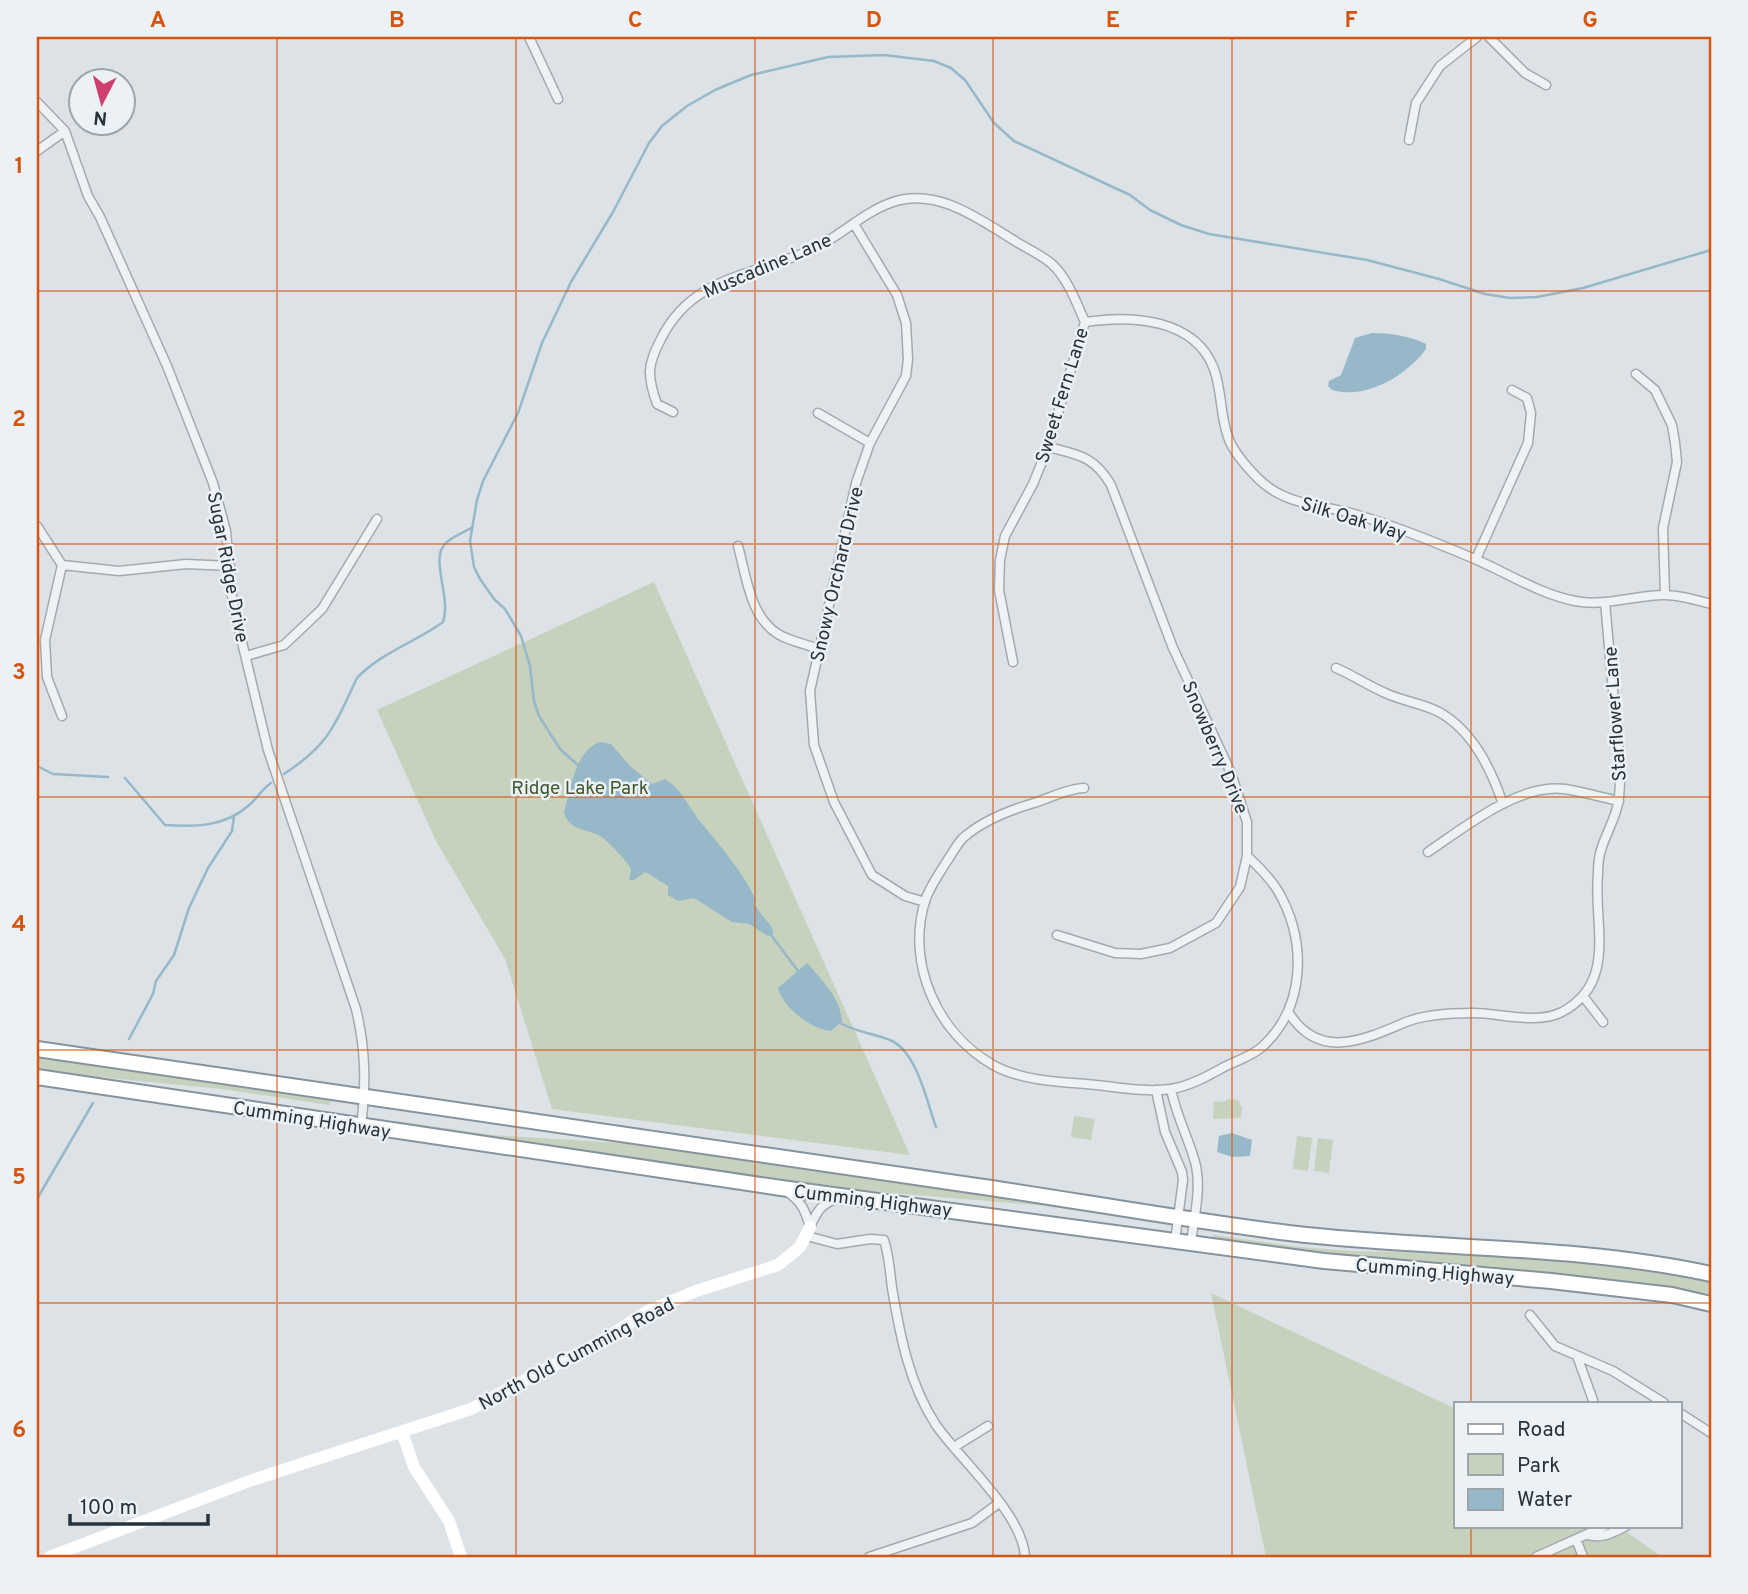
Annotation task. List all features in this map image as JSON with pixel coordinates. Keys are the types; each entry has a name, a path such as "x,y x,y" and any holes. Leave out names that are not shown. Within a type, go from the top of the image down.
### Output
{"highway":[{"name":"Cumming Highway","path":"37,1049 1290,1233 1592,1257 1711,1274"},
{"name":"Cumming Highway","path":"37,1077 781,1188 1324,1261 1672,1295 1711,1304"}],"street":[{"path":"529,37 558,99"},
{"path":"1409,140 1416,103 1440,66 1477,37"},
{"path":"1489,37 1525,73 1546,85"},
{"path":"37,103 65,131 37,151"},
{"name":"Sugar Ridge Drive","path":"65,131 88,196 167,366 213,483 226,531 233,605 268,750 356,1009 365,1059 361,1127"},
{"name":"Sweet Fern Lane","path":"854,224 894,201 922,197 949,204 1054,265 1067,284 1085,322 1048,447 1033,484 1005,536 1000,560 999,590 1013,662"},
{"name":"Muscadine Lane","path":"673,412 657,404 649,382 650,359 669,321 685,304 705,289 812,249 854,224"},
{"name":"Snowy Orchard Drive","path":"854,224 897,295 906,323 908,343 905,376 870,443 856,483 810,691 814,745 834,802 872,875 905,896 925,902"},
{"name":"Silk Oak Way","path":"1085,322 1130,318 1157,322 1182,334 1201,348 1213,367 1228,439 1255,476 1273,491 1297,501 1371,518 1476,559 1536,588 1575,601 1605,602 1665,595 1711,604"},
{"path":"1636,374 1655,390 1672,425 1675,443 1677,462 1663,528 1665,595"},
{"path":"1476,559 1528,443 1531,413 1527,398 1512,390"},
{"path":"818,413 870,443"},
{"name":"Snowberry Drive","path":"1048,447 1082,456 1102,470 1111,485 1173,648 1231,774 1247,822 1247,856 1240,887 1216,923 1170,948 1141,954 1115,953 1057,935"},
{"path":"246,656 284,645 323,609 377,519"},
{"path":"37,526 62,565 46,640 47,677 62,716"},
{"path":"738,546 752,601 764,622 778,634 819,649"},
{"path":"62,565 119,571 186,564 230,566"},
{"name":"Starflower Lane","path":"1583,996 1595,978 1600,954 1597,875 1601,849 1619,801 1620,763 1605,602"},
{"path":"1336,668 1386,694 1441,713 1463,731 1492,771 1503,804"},
{"path":"1084,788 1024,806 982,824 962,839 933,882 925,902 920,928 923,975 936,1007 965,1044 1009,1074 1067,1083 1171,1089 1202,1079 1261,1048 1289,1013 1296,991 1298,960 1292,925 1278,892 1262,870 1247,856"},
{"path":"1428,852 1503,804 1538,791 1563,789 1619,801"},
{"path":"1289,1013 1298,1027 1320,1040 1335,1044 1357,1042 1418,1017 1473,1013 1549,1018 1583,996 1603,1021"},
{"path":"1171,1089 1175,1109 1195,1163 1197,1187 1191,1243"},
{"path":"1156,1090 1166,1132 1183,1180 1175,1241"},
{"path":"1175,1158 1192,1153"},
{"path":"781,1188 799,1200 804,1208 808,1232 837,1244 870,1239 884,1240 907,1364 936,1424 1018,1531 1026,1557"},
{"name":"North Old Cumming Road","path":"49,1557 252,1480 471,1409 595,1345 648,1311 696,1291 769,1269 793,1254 825,1202 843,1196"},
{"path":"1530,1315 1555,1346 1613,1371 1662,1402"},
{"path":"1577,1356 1594,1402"},
{"path":"1682,1414 1711,1433"},
{"path":"954,1447 988,1426"},
{"path":"402,1432 414,1467 449,1521 461,1557"},
{"path":"869,1557 972,1523 999,1503"},
{"path":"1536,1557 1601,1528"},
{"path":"1606,1528 1608,1535"},
{"path":"1587,1535 1596,1538 1622,1528"},
{"path":"1576,1539 1583,1557"}],"green space":[{"name":"Ridge Lake Park","path":"654,582 910,1155 552,1109 505,959 436,841 377,710"},
{"path":"37,1054 331,1101 330,1105 222,1089 37,1071"},
{"path":"1238,1100 1242,1108 1241,1118 1213,1119 1214,1101"},
{"path":"1074,1116 1095,1119 1091,1140 1071,1137"},
{"path":"396,1121 493,1135 654,1145 1030,1197 1151,1220 1036,1205 832,1188 396,1127"},
{"path":"1297,1136 1312,1138 1308,1171 1293,1169"},
{"path":"1318,1138 1333,1140 1329,1173 1314,1171"},
{"path":"1213,1235 1301,1247 1352,1251 1492,1254 1666,1271 1711,1280 1711,1298 1212,1240"},
{"path":"1211,1293 1454,1408 1454,1528 1621,1528 1662,1557 1266,1557"}],"water":[{"path":"1372,333 1414,339 1426,344 1426,349 1408,368 1371,389 1358,392 1332,390 1328,386 1329,381 1341,375 1355,338"},
{"path":"600,742 611,744 630,766 652,784 665,779 675,787 744,878 756,900 753,905 771,926 773,934 768,936 749,924 732,922 694,898 678,901 668,895 668,886 645,872 634,880 629,880 631,869 612,846 600,836 570,823 564,812 575,772 585,753"},
{"path":"807,963 829,989 841,1012 842,1021 831,1031 815,1026 799,1016 786,1003 778,988"},
{"path":"1232,1133 1252,1140 1250,1156 1232,1157 1217,1152 1219,1136"}],"waterway":[{"path":"579,766 560,749 539,716 534,701 530,666 521,636 474,567 470,541 477,500 483,481 518,413 542,343 571,282 613,212 649,143 662,126 687,106 715,90 751,75 828,57 884,55 934,61 951,68 965,80 994,123 1014,141 1130,195 1150,210 1181,225 1209,234 1367,260 1485,294 1510,298 1537,297 1583,288 1711,250"},
{"path":"284,774 312,753 329,733 357,678 366,669 443,622 445,601 440,567 442,549 447,542 471,528"},
{"path":"37,766 53,774 108,777"},
{"path":"125,778 165,825 176,826 209,824 229,818 248,806 271,783"},
{"path":"129,1039 153,994 156,981 174,955 189,908 208,868 232,831 234,816"},
{"path":"753,905 765,921"},
{"path":"771,935 798,971"},
{"path":"840,1023 885,1038 901,1047 915,1067 936,1127"},
{"path":"37,1199 93,1103"}]}
